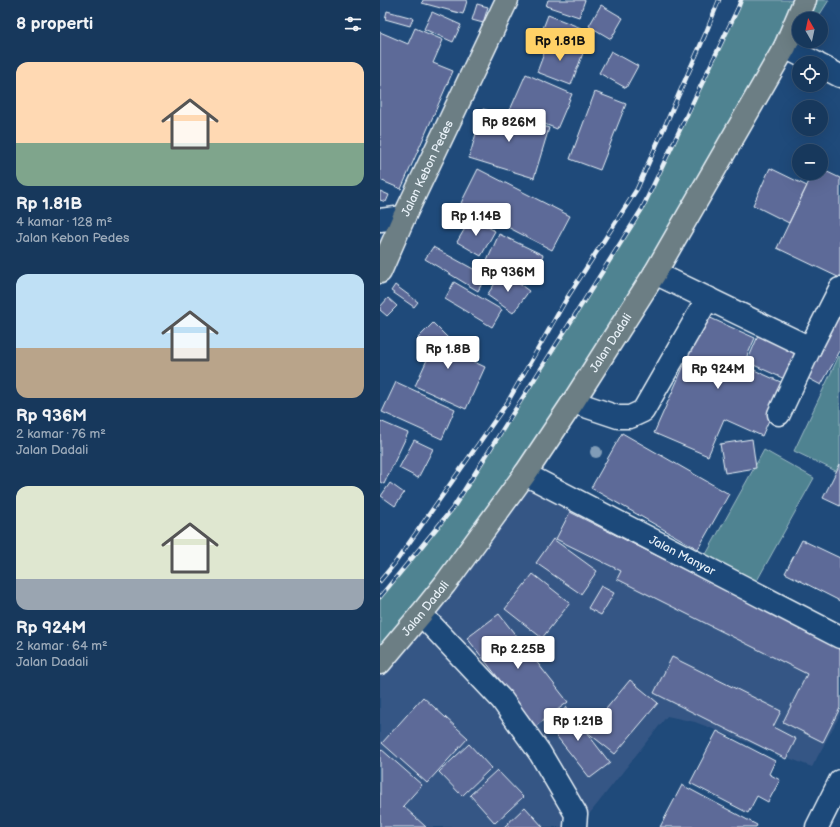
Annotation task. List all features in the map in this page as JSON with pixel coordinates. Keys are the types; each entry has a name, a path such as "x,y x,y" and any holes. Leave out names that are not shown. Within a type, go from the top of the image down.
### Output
{"main road":[{"name":"Jalan Kebon Pedes","path":"380,272 404,217 507,0"},
{"name":"Jalan Dadali","path":"380,662 428,621 445,584 525,474 573,402 655,273 785,47 805,0"}],"street":[{"path":"785,47 802,56"},
{"path":"828,70 840,76"},
{"path":"380,220 404,217"},
{"path":"655,273 810,348"},
{"path":"779,414 840,289"},
{"path":"573,402 618,418 630,417 643,411 708,298"},
{"name":"Jalan Manyar","path":"525,474 840,637"},
{"path":"428,621 502,700 540,752 576,814 576,827"},
{"path":"817,827 840,781"}],"shaded area":[{"path":"530,467 840,637 840,715 812,767 695,722 667,716 579,827 380,827 380,662"}],"green space":[{"path":"740,0 829,0 821,12 792,12 792,48 799,48 792,56 655,273 380,662 380,597 453,508 642,209"},
{"path":"839,356 840,357 840,473 794,451"},
{"path":"764,450 814,478 754,586 704,558"}],"building":[{"path":"423,0 467,1 463,14 422,3"},
{"path":"548,0 585,0 579,17 546,6"},
{"path":"477,4 488,7 483,23 472,20"},
{"path":"601,5 623,18 611,39 589,26"},
{"path":"387,11 413,18 410,26 385,19"},
{"path":"432,12 461,25 453,42 424,29"},
{"path":"548,15 594,33 588,49 542,31"},
{"path":"415,28 443,40 433,63 453,71 401,189 380,180 380,32 408,44"},
{"path":"549,40 583,53 571,85 537,72"},
{"path":"611,51 638,66 626,88 599,73"},
{"path":"526,74 572,94 557,129 510,110"},
{"path":"595,92 626,104 600,170 570,159"},
{"path":"483,109 549,128 534,178 469,158"},
{"path":"770,168 807,186 789,223 753,205"},
{"path":"478,169 570,216 552,250 461,203"},
{"path":"828,172 840,178 840,278 777,248 810,180 828,180"},
{"path":"380,191 389,195 386,202 380,200"},
{"path":"471,218 495,231 481,256 457,242"},
{"path":"499,234 543,255 530,282 487,261"},
{"path":"433,247 486,276 478,291 425,259"},
{"path":"503,272 529,291 513,313 487,295"},
{"path":"454,282 502,310 492,327 445,299"},
{"path":"395,285 418,302 414,307 391,291"},
{"path":"388,298 397,306 387,316 380,310 380,307"},
{"path":"840,305 840,351 821,385 802,375"},
{"path":"706,316 755,338 743,365 785,384 762,436 724,419 708,456 654,433"},
{"path":"433,323 470,360 485,367 466,409 415,386 431,351 418,338"},
{"path":"758,336 799,354 787,380 747,362"},
{"path":"396,382 455,409 442,439 382,412"},
{"path":"380,421 408,433 384,484 380,482"},
{"path":"622,433 729,494 698,549 591,488"},
{"path":"752,439 756,468 725,473 720,444"},
{"path":"414,440 433,449 418,478 399,468"},
{"path":"840,464 840,506 823,498"},
{"path":"390,483 404,493 395,506 381,496"},
{"path":"570,512 840,648 840,708 823,742 783,722 807,674 617,579 621,571 556,539"},
{"path":"553,539 597,571 581,594 536,563"},
{"path":"802,540 840,558 840,601 785,573"},
{"path":"533,574 570,603 542,638 505,609"},
{"path":"601,586 614,593 601,615 588,608"},
{"path":"499,614 568,702 536,726 467,638"},
{"path":"672,657 781,711 773,727 796,739 786,759 654,693"},
{"path":"630,680 658,703 615,754 587,732"},
{"path":"423,697 468,738 427,783 382,743"},
{"path":"567,707 610,763 590,778 546,723"},
{"path":"717,731 775,761 769,774 780,780 768,802 757,796 748,813 690,783"},
{"path":"469,744 491,768 462,796 439,772"},
{"path":"381,749 422,785 403,806 426,827 380,827"},
{"path":"497,770 523,797 495,823 470,795"},
{"path":"682,785 757,825 756,827 660,827"},
{"path":"525,807 543,827 504,827"}],"railway":[{"path":"380,581 395,563 507,403 567,298 637,189 719,0"},
{"path":"380,597 453,508 642,209 741,0"}]}
